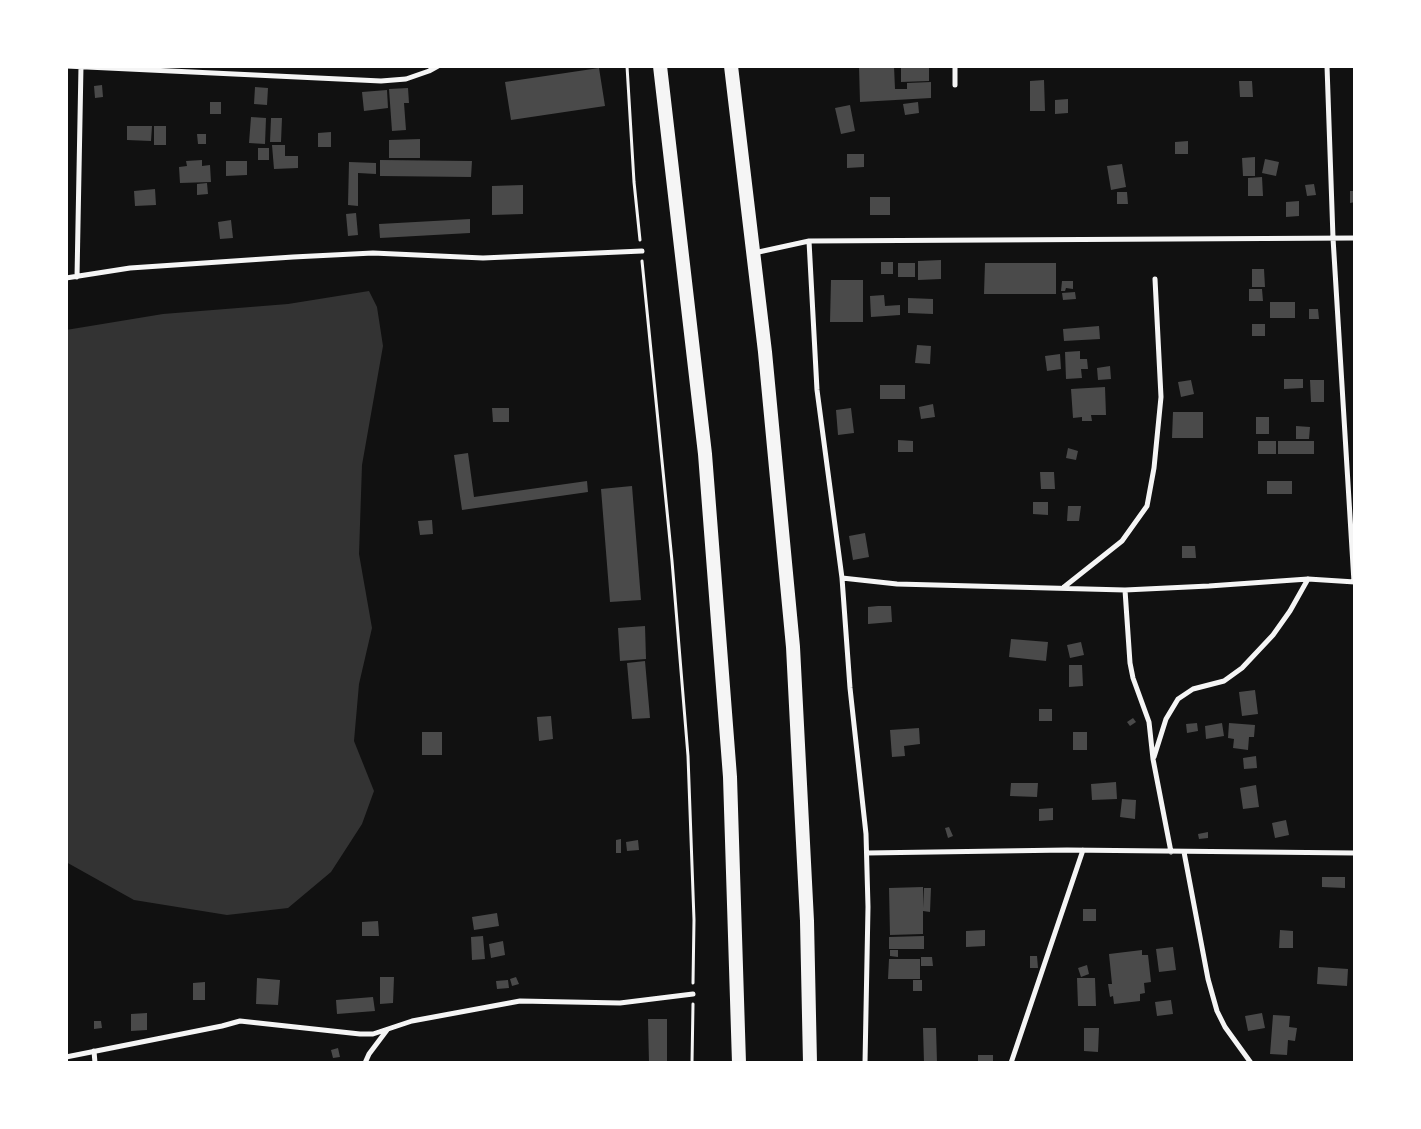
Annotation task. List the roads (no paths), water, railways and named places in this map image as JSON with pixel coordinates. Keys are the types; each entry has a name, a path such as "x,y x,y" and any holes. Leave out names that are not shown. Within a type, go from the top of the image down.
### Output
{"highway":[{"path":"660,66 708,484 730,777 738,1063"},
{"path":"731,66 754,253 793,647 807,921 810,1063"}],"street":[{"path":"66,66 381,81 406,79 438,66"},
{"path":"955,66 955,85"},
{"path":"842,578 897,584 1125,590 1308,579 1354,582 1333,238 1327,66"},
{"path":"77,276 81,67"},
{"path":"754,253 809,241 1355,238"},
{"path":"809,241 817,390 842,578 850,688 866,834 868,908 865,1063"},
{"path":"66,278 130,268 373,253 482,258 642,251"},
{"path":"1064,588 1122,541 1147,506 1154,468 1161,397 1155,279"},
{"path":"1153,760 1166,719 1178,699 1193,689 1224,681 1242,668 1273,635 1290,611 1308,579"},
{"path":"1125,590 1130,663 1149,722 1153,760 1171,852"},
{"path":"867,853 1083,850 1355,853"},
{"path":"1011,1063 1083,850"},
{"path":"1184,852 1208,979 1217,1011 1225,1027 1251,1063"},
{"path":"66,1057 240,1021 373,1034 412,1021 520,1002 620,1003 693,994"},
{"path":"365,1063 369,1054 387,1030"},
{"path":"94,1051 96,1063"}]}
